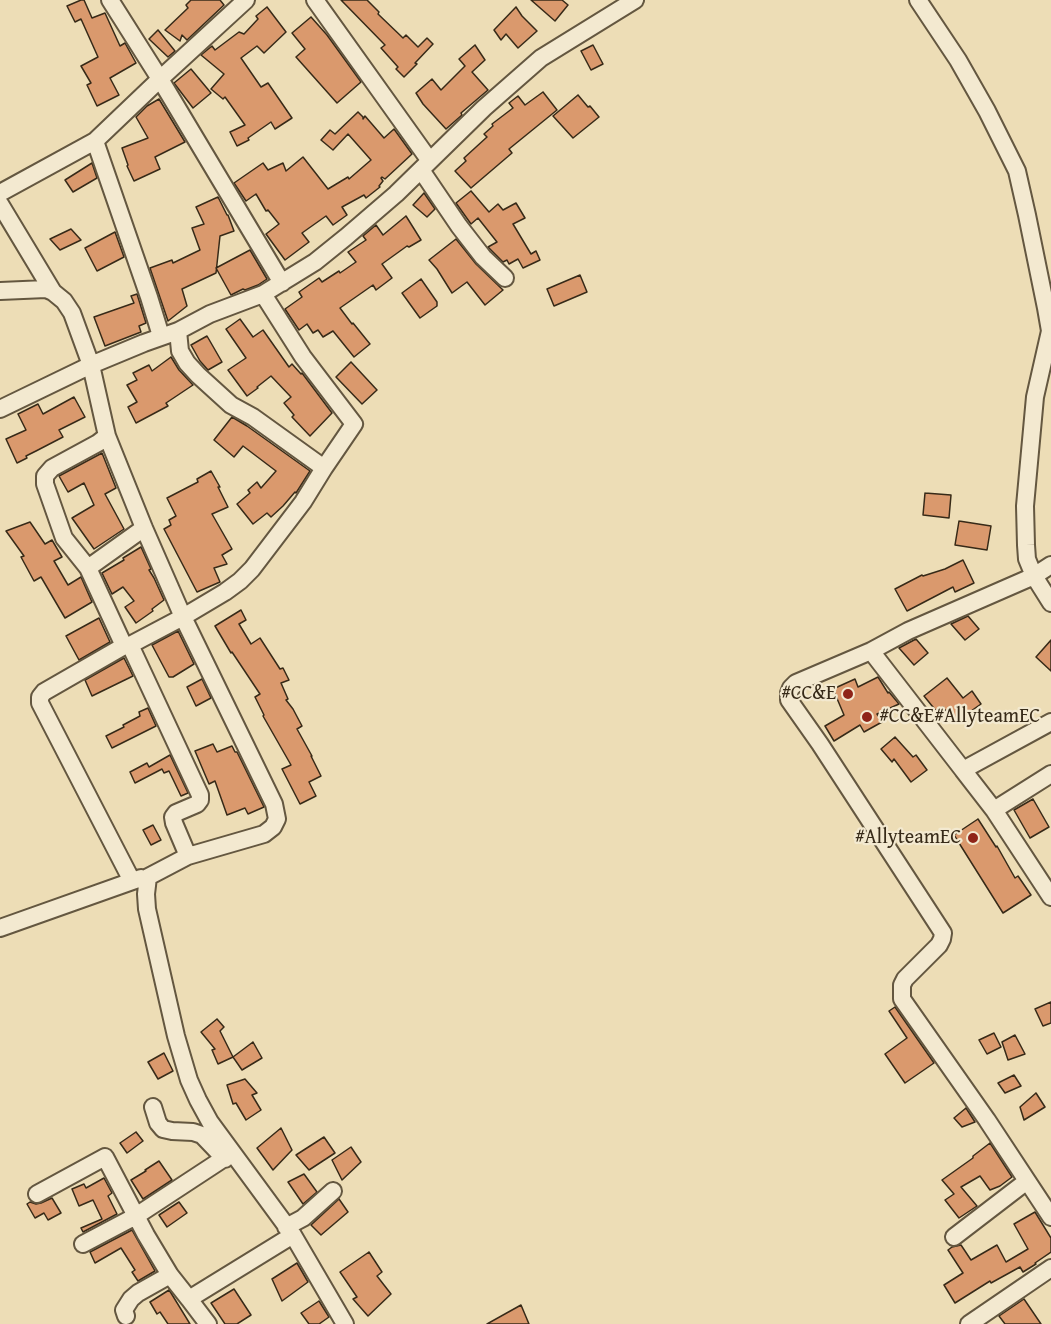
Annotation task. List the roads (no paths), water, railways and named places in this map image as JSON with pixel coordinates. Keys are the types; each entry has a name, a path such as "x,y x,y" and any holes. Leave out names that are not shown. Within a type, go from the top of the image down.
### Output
{"street":[{"path":"110,0 282,283"},
{"path":"0,193 95,141 246,0"},
{"path":"315,0 426,165 471,242 505,278"},
{"path":"0,409 91,365 263,294 315,262 396,194 484,108 541,58 635,0"},
{"path":"918,0 958,60 1017,171 1050,331 1035,397 1025,506 1027,559 1034,576 1051,603"},
{"path":"95,141 161,336"},
{"path":"0,204 53,292"},
{"path":"0,291 46,289 64,301 72,313 91,365 107,436 144,528 183,617 274,804 278,819 273,827 264,834 188,856 140,879 0,927"},
{"path":"228,1156 189,1080 147,909 146,894 140,879 40,703 39,697 127,645 183,617 240,581 252,569 303,502 354,424 303,357 263,294"},
{"path":"178,331 180,351 198,375 231,405 253,417 324,468"},
{"path":"107,436 52,468 45,476 45,484 64,538 88,568 200,795 197,804 176,813 173,817 188,856"},
{"path":"88,568 144,528"},
{"path":"1051,565 1034,576 796,683 789,693 789,700 943,933 939,945 905,979 902,985 902,999 987,1120 1051,1217"},
{"path":"871,651 994,810 1051,897"},
{"path":"963,770 1051,722"},
{"path":"994,810 1051,774"},
{"path":"153,1107 158,1123 163,1129 202,1135 228,1156 290,1231 345,1324"},
{"path":"83,1244 136,1216 228,1156"},
{"path":"37,1194 105,1157 170,1275 208,1324"},
{"path":"954,1237 1027,1182"},
{"path":"189,1299 290,1231 333,1191"},
{"path":"969,1324 1051,1268"},
{"path":"126,1316 124,1310 131,1299 170,1275"}],"place":[{"name":"#CC&E","path":"848,694"},
{"name":"#CC&E#AllyteamEC","path":"867,717"},
{"name":"#AllyteamEC","path":"973,838"}]}
